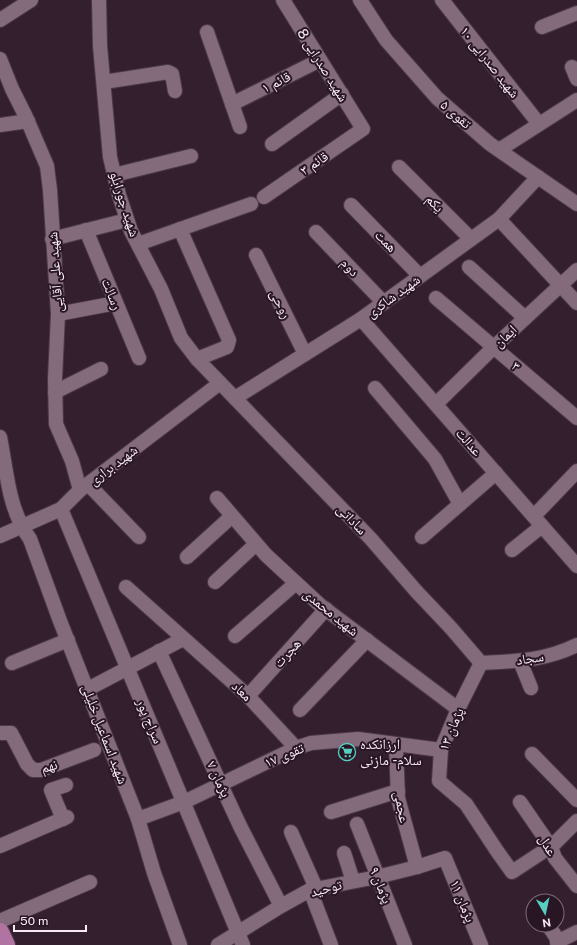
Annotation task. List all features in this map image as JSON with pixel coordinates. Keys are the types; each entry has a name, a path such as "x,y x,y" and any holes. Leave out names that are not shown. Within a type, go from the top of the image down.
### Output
{"main road":[{"path":"0,932 6,945"}],"street":[{"path":"0,20 31,0"},
{"name":"شهید جورابلو","path":"99,0 100,46 110,157 119,195 131,231 161,289 181,338 197,359 220,383"},
{"name":"شهید صدرایی 8","path":"283,0 363,129"},
{"name":"تقوی ۵","path":"360,0 386,40 437,98 499,150 577,204"},
{"name":"شهید صدرایی ۱۰","path":"442,0 539,124"},
{"path":"542,26 577,13"},
{"path":"207,32 240,127"},
{"name":"شهید علی آقایی","path":"0,59 47,166 50,190 58,314 55,392 56,424 84,487"},
{"name":"قائم ۱","path":"232,104 320,60"},
{"path":"104,82 168,72 172,74 175,91"},
{"path":"272,144 342,94"},
{"path":"499,150 577,100"},
{"path":"0,125 28,121"},
{"name":"قائم ۳","path":"264,197 363,129"},
{"path":"114,175 191,156"},
{"name":"یکم","path":"399,167 471,239"},
{"name":"شهید شاکری","path":"235,398 361,319 499,219 538,177"},
{"path":"138,244 251,204"},
{"name":"همت","path":"351,205 420,276"},
{"path":"499,219 577,303"},
{"path":"52,239 127,220"},
{"path":"180,229 229,340 227,347 197,359"},
{"name":"رسالت","path":"86,230 139,358"},
{"name":"دوم","path":"316,232 384,302"},
{"name":"روحی","path":"256,255 305,354"},
{"path":"469,267 526,318"},
{"name":"ایمان","path":"436,404 494,347 577,270"},
{"name":"۳","path":"436,298 577,418"},
{"path":"58,314 116,303"},
{"name":"عدالت","path":"361,319 576,563"},
{"path":"55,392 102,369"},
{"name":"ساداتی","path":"220,383 371,539 480,662"},
{"name":"شهید براری","path":"0,536 61,509 84,487 220,383"},
{"path":"376,388 435,459 460,504"},
{"name":"شهید اسماعیل خلیلی","path":"0,437 9,491 21,528 30,539 138,819 154,873 180,945"},
{"path":"512,550 538,521 577,471"},
{"path":"422,537 496,472"},
{"path":"84,487 139,537"},
{"name":"شهید محمدی","path":"218,498 266,556 296,583 326,609 458,710"},
{"name":"سراج پور","path":"61,509 241,939"},
{"path":"187,557 232,516"},
{"path":"214,582 256,544"},
{"path":"235,636 296,583"},
{"name":"معاد","path":"126,586 248,696 296,748"},
{"name":"هجرت","path":"248,696 326,609"},
{"path":"88,689 183,639"},
{"path":"12,663 68,640"},
{"path":"300,710 367,640"},
{"name":"سجاد","path":"480,662 520,661 542,658 562,652 577,645"},
{"name":"پژمان ۷","path":"159,651 222,783 240,826 281,906"},
{"path":"520,661 530,688"},
{"name":"پژمان ۱۳","path":"480,662 441,750 439,781 466,804 512,872 551,847"},
{"name":"نهم","path":"0,733 11,733 27,764 33,770 41,770 94,750"},
{"name":"تقوی ۱۷","path":"138,819 184,802 296,748 310,743 358,739 441,750"},
{"name":"عجمی","path":"396,745 398,798 416,867"},
{"path":"532,754 577,800"},
{"path":"0,846 65,818 51,790 66,785"},
{"path":"331,812 398,791"},
{"name":"عدل","path":"520,802 551,847 555,858 577,886"},
{"path":"551,847 577,821"},
{"name":"پژمان ۹","path":"357,824 405,945"},
{"path":"291,832 313,889 332,945"},
{"path":"344,853 353,881"},
{"name":"توحید","path":"218,945 241,939 281,906 313,889 377,877 445,858"},
{"name":"پژمان ۱۱","path":"445,858 481,945"},
{"path":"0,921 90,882"},
{"path":"552,933 558,943 577,932"}],"place":[{"name":"ارزانکده سلام - مازنی","path":"347,752"}]}
